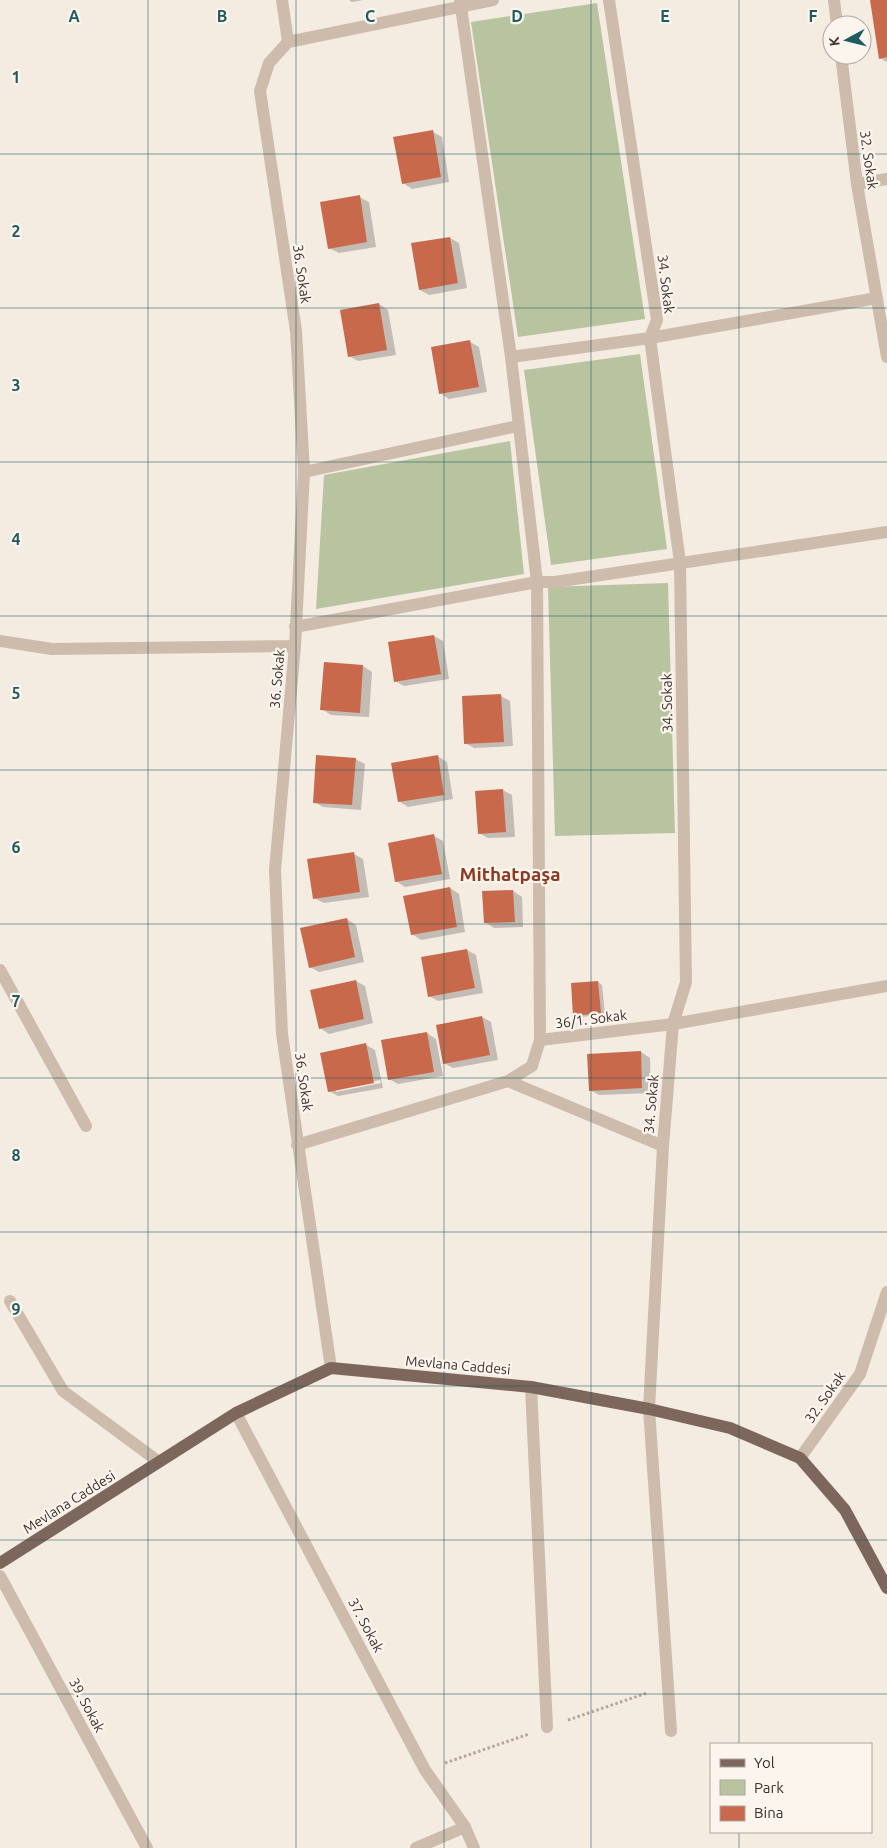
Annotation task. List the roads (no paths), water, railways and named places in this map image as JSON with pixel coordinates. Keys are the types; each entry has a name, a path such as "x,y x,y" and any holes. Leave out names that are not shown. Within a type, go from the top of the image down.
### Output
{"main road":[{"name":"Mevlana Caddesi","path":"0,1563 236,1413 331,1368 531,1387 649,1409 730,1428 800,1458 845,1510 887,1588"}],"street":[{"path":"282,0 288,42 460,3 493,0"},
{"name":"34. Sokak","path":"609,0 657,320 650,338 680,563 686,982 673,1024 663,1146 649,1409 671,1731"},
{"path":"834,0 836,15"},
{"path":"460,3 511,357 537,582 540,1040"},
{"name":"36. Sokak","path":"288,42 268,63 260,92 296,331 304,472 295,646 275,870 282,1034 331,1368"},
{"name":"32. Sokak","path":"842,65 857,184 887,357"},
{"path":"857,184 887,179"},
{"path":"511,357 650,338 877,298"},
{"path":"304,472 518,426"},
{"path":"295,627 537,582 556,582 887,532"},
{"path":"0,641 52,648 295,646"},
{"path":"0,970 86,1126"},
{"name":"36/1. Sokak","path":"297,1145 508,1081 532,1066 540,1040 673,1024 887,986"},
{"path":"508,1081 663,1146"},
{"name":"32. Sokak","path":"800,1458 860,1374 887,1292"},
{"path":"10,1301 63,1391 159,1462"},
{"path":"531,1387 547,1727"},
{"name":"37. Sokak","path":"236,1413 425,1770 465,1827 474,1848"},
{"name":"39. Sokak","path":"0,1576 147,1848"},
{"path":"416,1848 465,1827"}],"district":[{"name":"Mithatpaşa","path":"510,874"}]}
